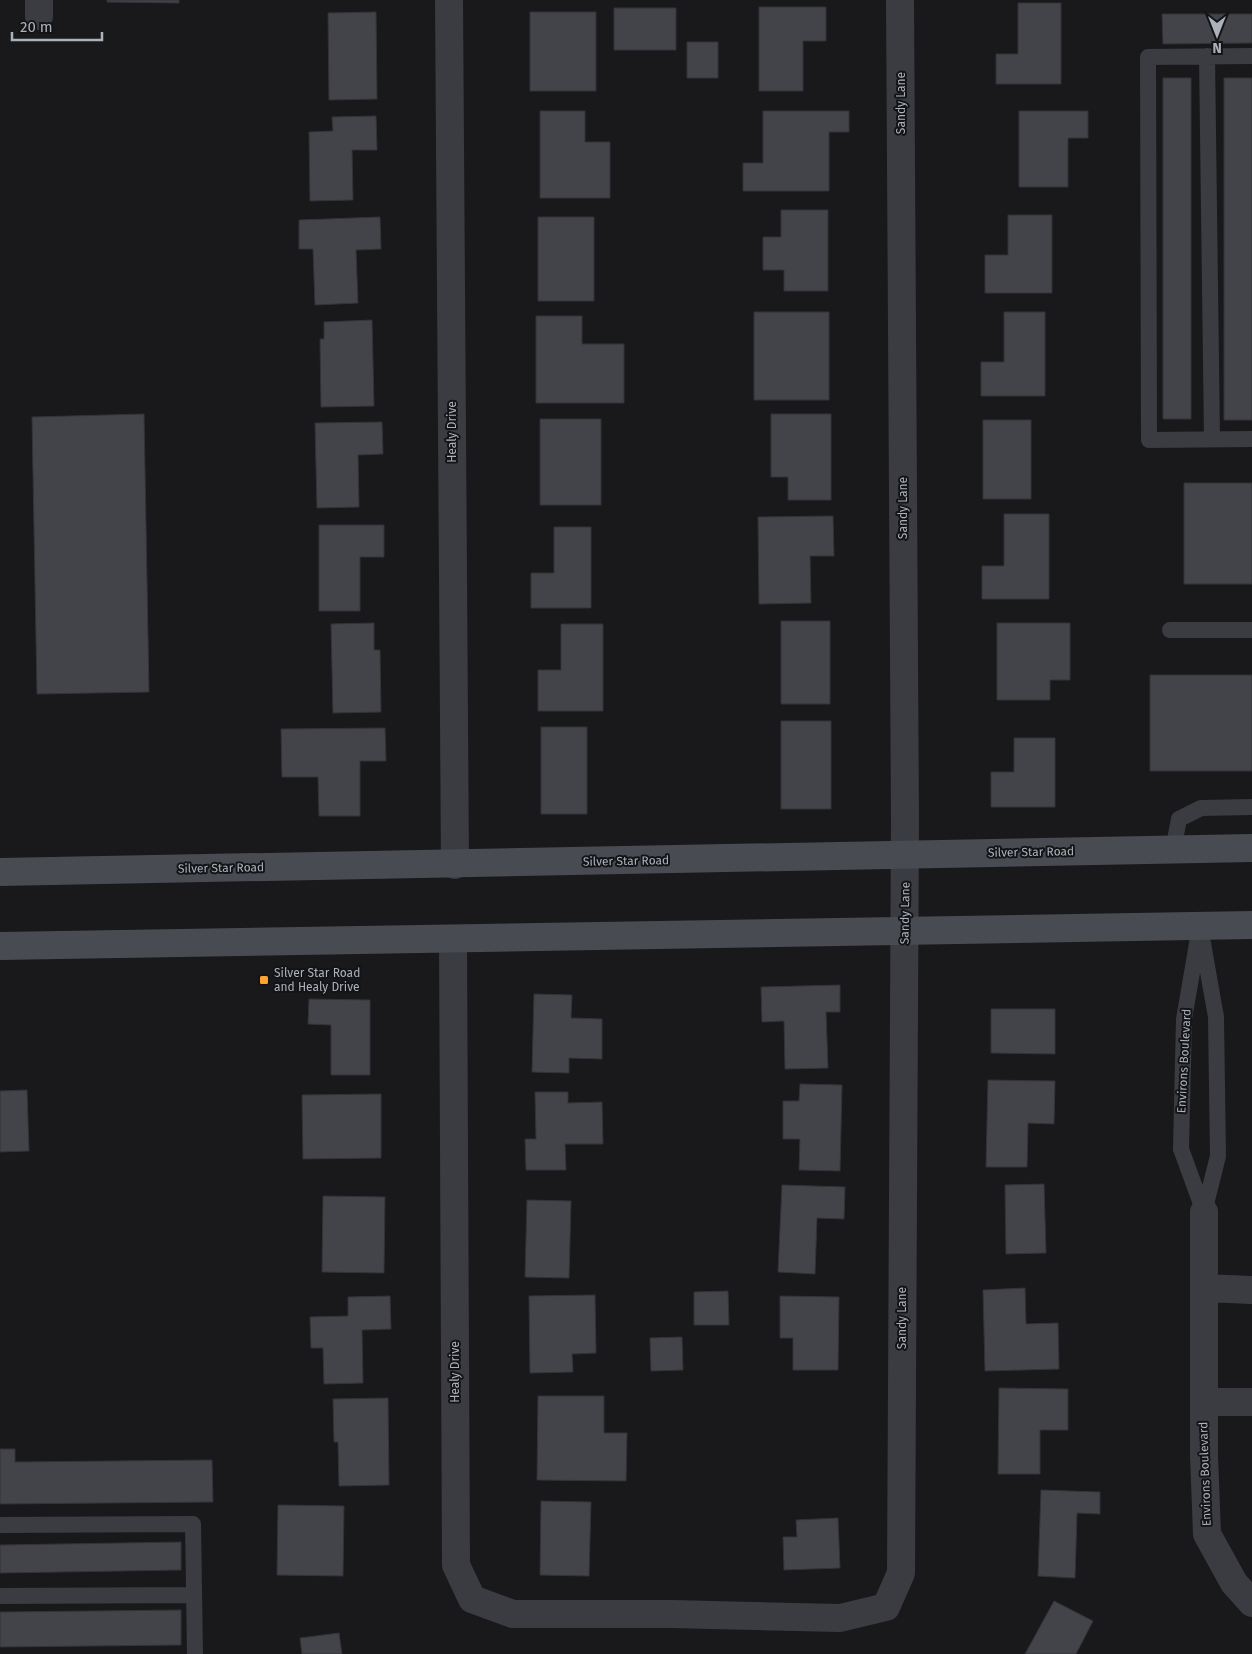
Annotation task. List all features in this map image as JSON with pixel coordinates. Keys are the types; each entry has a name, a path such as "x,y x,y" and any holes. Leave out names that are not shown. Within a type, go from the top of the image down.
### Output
{"main road":[{"name":"Silver Star Road","path":"0,872 1252,848"},
{"path":"0,946 453,940 1252,925"}],"street":[{"name":"Healy Drive","path":"449,0 455,864"},
{"name":"Sandy Lane","path":"671,1614 840,1618 886,1607 900,1573 905,854 900,0"},
{"name":"Healy Drive","path":"453,940 456,1565 472,1599 513,1614 671,1614"},
{"name":"Environs Boulevard","path":"1204,1212 1204,1456 1208,1534 1234,1583 1252,1603"},
{"path":"1204,1288 1252,1290"},
{"path":"1204,1402 1252,1402"}],"lane":[{"path":"1208,56 1212,439"},
{"path":"1252,56 1148,57 1149,440 1252,439"},
{"path":"1170,630 1252,630"},
{"path":"1173,850 1178,819 1201,808 1252,807"},
{"name":"Environs Boulevard","path":"1200,926 1184,1020 1181,1149 1204,1212"},
{"name":"Environs Boulevard","path":"1200,926 1216,1017 1218,1156 1204,1212"},
{"path":"0,1525 193,1524 195,1654"},
{"path":"0,1596 194,1595"}],"building":[{"path":"107,0 179,0 179,3 107,2"},
{"path":"1018,3 1061,3 1061,84 996,84 996,54 1018,54"},
{"path":"759,7 826,7 826,41 803,41 803,91 759,91"},
{"path":"614,8 676,8 676,50 614,50"},
{"path":"376,12 377,99 329,100 328,13"},
{"path":"530,12 596,12 596,91 530,91"},
{"path":"1162,14 1252,14 1252,43 1163,44"},
{"path":"687,42 718,42 718,78 687,78"},
{"path":"1163,78 1191,78 1191,419 1163,419"},
{"path":"1224,78 1252,78 1252,420 1224,420"},
{"path":"540,111 585,111 585,142 610,142 610,198 540,198"},
{"path":"763,111 849,111 849,132 829,132 829,191 743,191 743,163 763,163"},
{"path":"1019,111 1088,111 1088,138 1068,138 1068,187 1019,187"},
{"path":"376,116 377,150 352,150 353,200 310,201 309,132 333,131 332,117"},
{"path":"781,210 828,210 828,291 784,291 784,270 763,270 763,237 781,237"},
{"path":"1008,215 1052,215 1052,293 985,293 985,255 1008,255"},
{"path":"380,217 381,249 356,250 358,303 315,305 313,249 299,249 299,220"},
{"path":"538,217 594,217 594,301 538,301"},
{"path":"754,312 829,312 829,400 754,400"},
{"path":"1004,312 1045,312 1045,396 981,396 981,362 1004,362"},
{"path":"536,316 582,316 582,344 624,344 624,403 536,403"},
{"path":"372,320 374,406 321,407 320,339 324,339 324,322"},
{"path":"144,414 149,692 37,694 32,417"},
{"path":"771,414 831,414 831,500 788,500 788,477 771,477"},
{"path":"540,419 601,419 601,505 540,505"},
{"path":"983,420 1031,420 1031,499 983,499"},
{"path":"382,422 383,454 358,455 359,507 317,508 315,423"},
{"path":"1184,483 1252,483 1252,584 1184,584"},
{"path":"1004,514 1049,514 1049,599 982,599 982,566 1004,566"},
{"path":"833,516 834,556 810,556 811,603 759,604 758,517"},
{"path":"319,525 384,525 384,557 360,557 360,611 319,611"},
{"path":"554,527 591,527 591,608 531,608 531,573 554,573"},
{"path":"781,621 830,621 830,704 781,704"},
{"path":"374,623 374,650 380,650 381,712 333,713 331,624"},
{"path":"997,623 1070,623 1070,680 1050,680 1050,700 997,700"},
{"path":"561,624 603,624 603,711 538,711 538,670 561,670"},
{"path":"1150,675 1252,675 1252,771 1150,771"},
{"path":"781,721 831,721 831,809 781,809"},
{"path":"541,727 587,727 587,814 541,814"},
{"path":"385,728 386,761 360,761 360,816 319,816 318,777 282,777 281,729"},
{"path":"1014,738 1055,738 1055,807 991,807 991,772 1014,772"},
{"path":"840,985 840,1012 826,1012 828,1068 785,1069 784,1021 762,1022 761,987"},
{"path":"534,994 572,995 571,1018 602,1019 602,1059 569,1058 569,1073 532,1072"},
{"path":"309,999 370,1000 370,1075 331,1075 331,1025 308,1024"},
{"path":"991,1009 1055,1009 1055,1054 991,1053"},
{"path":"988,1080 1055,1081 1054,1124 1028,1123 1027,1167 986,1167"},
{"path":"800,1084 842,1085 840,1171 799,1170 800,1139 783,1139 783,1101 799,1101"},
{"path":"27,1090 29,1151 0,1152 0,1091"},
{"path":"535,1092 568,1092 568,1103 602,1102 603,1144 565,1144 566,1170 526,1170 525,1139 536,1139"},
{"path":"381,1094 381,1158 303,1159 302,1095"},
{"path":"1044,1184 1046,1253 1006,1254 1005,1185"},
{"path":"782,1185 845,1187 844,1219 817,1218 815,1274 778,1272"},
{"path":"323,1196 385,1197 384,1273 322,1272"},
{"path":"527,1200 571,1201 569,1278 525,1277"},
{"path":"1025,1288 1026,1324 1058,1323 1059,1369 985,1371 983,1290"},
{"path":"728,1291 729,1325 694,1325 694,1292"},
{"path":"595,1295 596,1353 572,1354 573,1372 530,1373 529,1296"},
{"path":"390,1296 391,1329 362,1330 363,1383 324,1384 323,1348 311,1348 310,1317 348,1316 348,1297"},
{"path":"780,1296 839,1297 838,1370 793,1370 793,1338 780,1338"},
{"path":"682,1337 683,1370 651,1371 650,1338"},
{"path":"999,1388 1068,1389 1068,1430 1040,1430 1040,1474 998,1474"},
{"path":"538,1396 604,1396 604,1433 627,1433 626,1481 537,1480"},
{"path":"388,1398 389,1485 339,1486 338,1442 334,1442 333,1399"},
{"path":"0,1449 15,1449 15,1462 212,1460 213,1502 0,1504"},
{"path":"1041,1490 1100,1492 1100,1514 1077,1513 1075,1578 1038,1576"},
{"path":"541,1501 591,1502 589,1576 540,1575"},
{"path":"278,1505 344,1506 343,1576 277,1575"},
{"path":"838,1518 840,1568 784,1570 783,1537 797,1537 796,1520"},
{"path":"181,1542 181,1570 0,1573 0,1545"},
{"path":"1054,1601 1093,1621 1076,1654 1025,1654"},
{"path":"181,1610 181,1645 0,1647 0,1612"},
{"path":"339,1633 342,1654 302,1654 300,1638"}],"place":[{"name":"Silver Star Road and Healy Drive","path":"264,980"}]}
